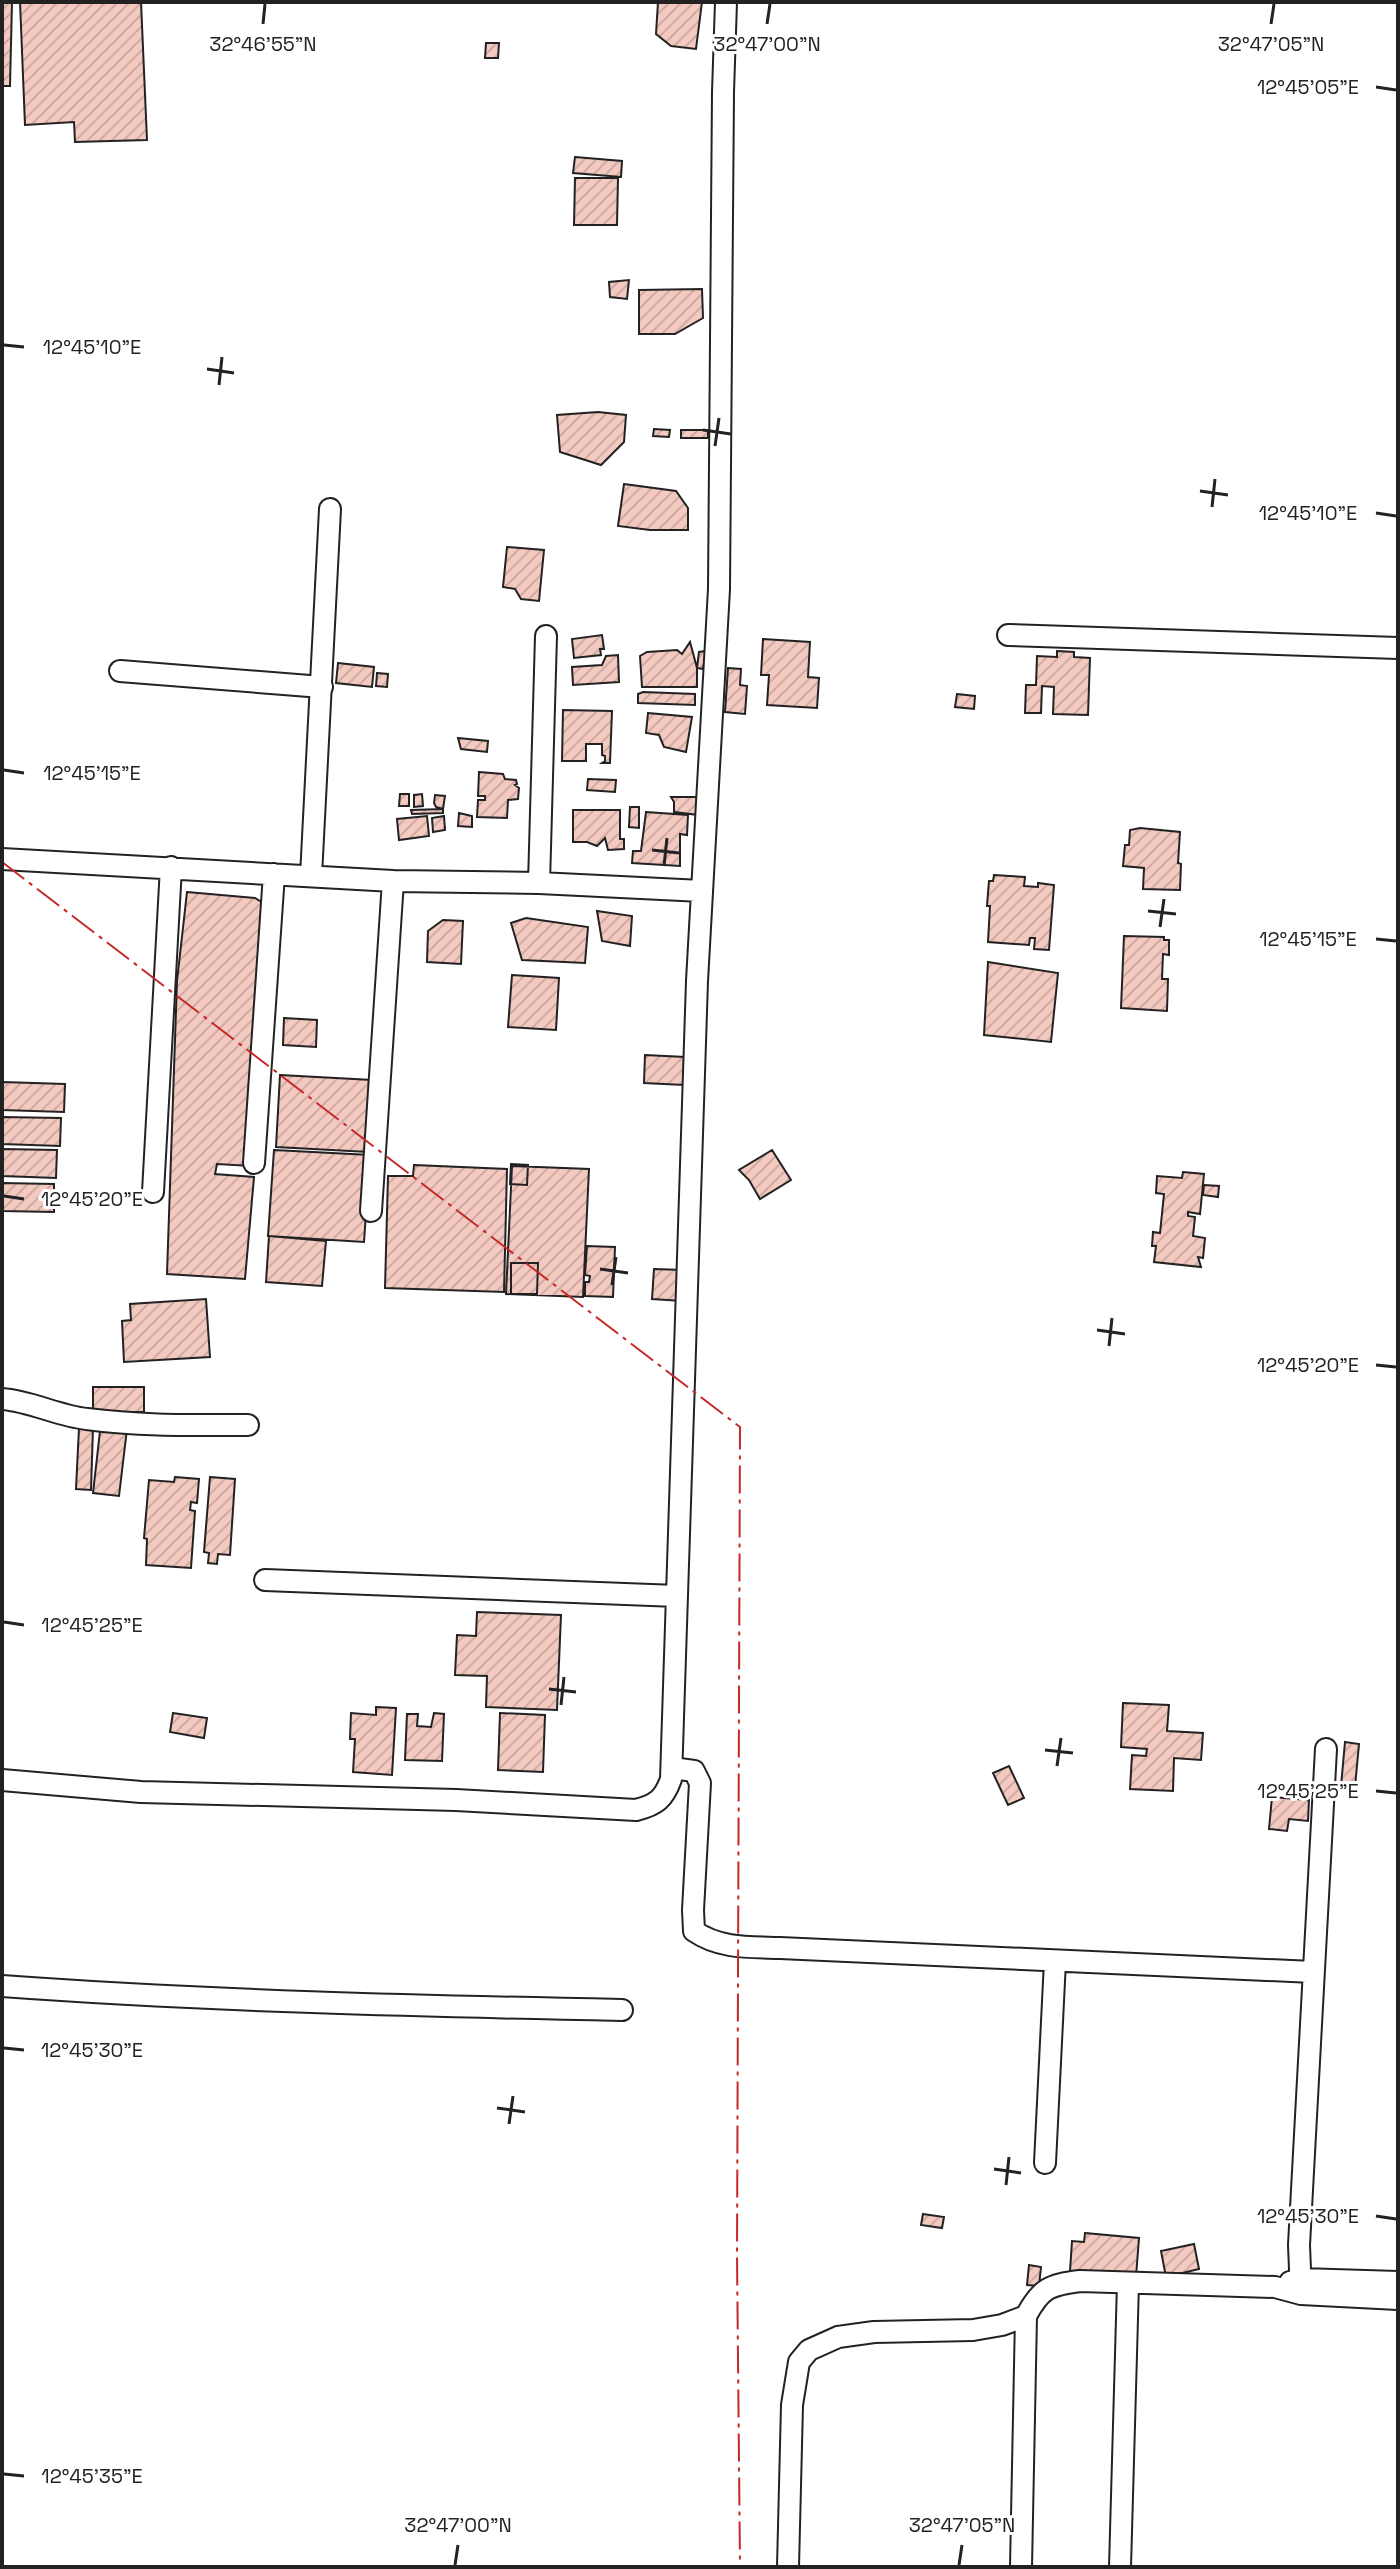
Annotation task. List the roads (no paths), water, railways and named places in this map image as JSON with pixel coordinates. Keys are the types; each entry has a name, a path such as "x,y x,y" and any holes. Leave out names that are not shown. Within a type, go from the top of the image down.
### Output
{"street":[{"path":"2,1780 141,1792 456,1800 636,1810 659,1801 667,1791 672,1768 702,891 719,589 726,2"},
{"path":"311,876 330,509"},
{"path":"1008,635 1398,648"},
{"path":"539,883 546,636"},
{"path":"120,671 322,687"},
{"path":"2,859 393,881 539,883 702,891"},
{"path":"153,1192 171,867"},
{"path":"254,1163 274,874"},
{"path":"371,1211 393,881"},
{"path":"2,1399 82,1419 148,1425 248,1425"},
{"path":"265,1580 677,1596"},
{"path":"1301,2287 1299,2245 1326,1749"},
{"path":"672,1768 694,1771 700,1783 694,1931 709,1941 731,1946 1313,1972"},
{"path":"1045,2163 1055,1961"},
{"path":"2,1986 343,2005 622,2010"},
{"path":"1021,2567 1026,2316 1042,2291 1055,2285 1080,2281 1275,2287 1398,2282"},
{"path":"1120,2567 1128,2283"},
{"path":"1301,2287 1398,2299"},
{"path":"788,2567 792,2405 799,2362 809,2350 838,2337 874,2332 973,2330 1002,2325 1026,2316"}]}
